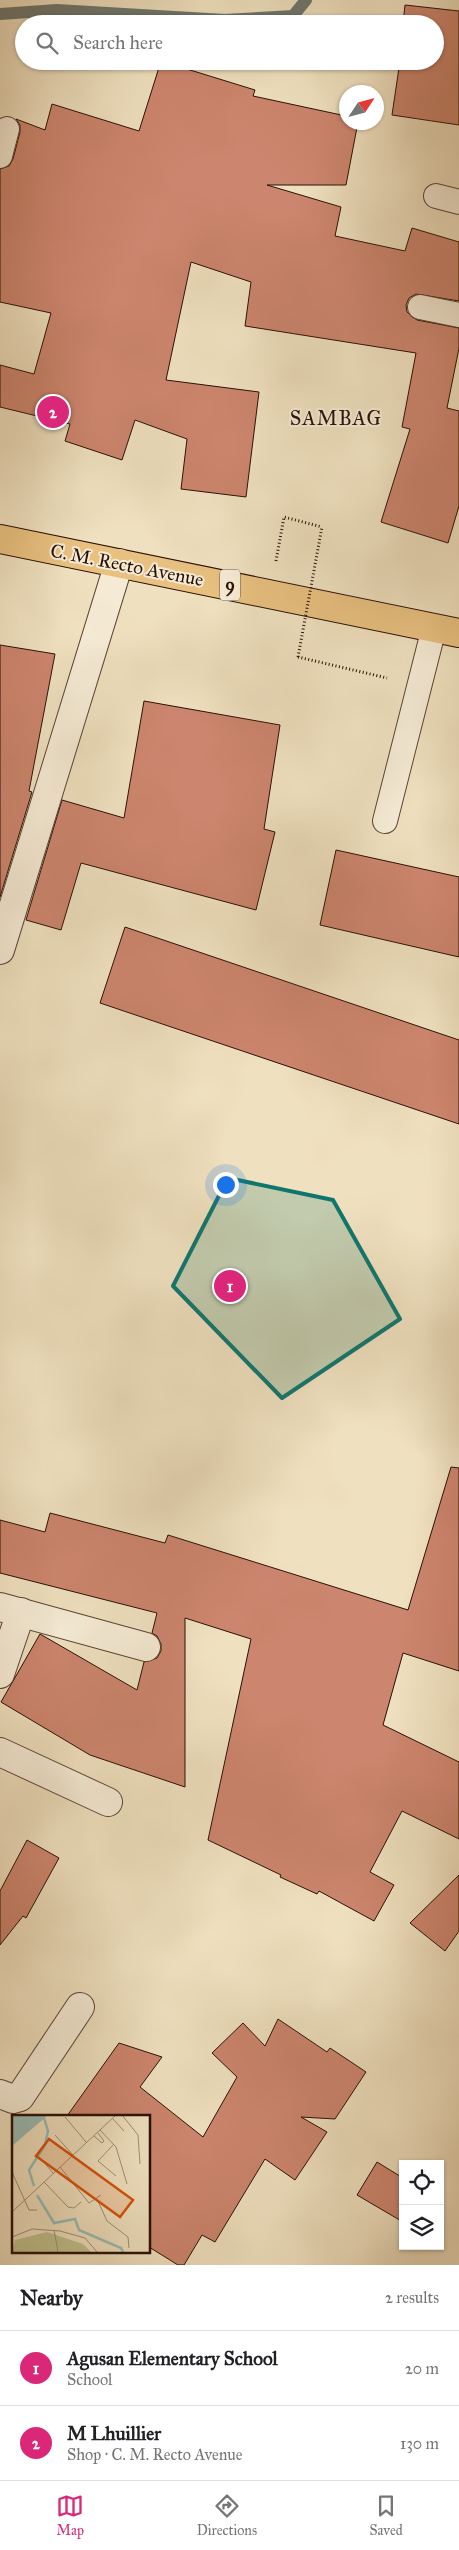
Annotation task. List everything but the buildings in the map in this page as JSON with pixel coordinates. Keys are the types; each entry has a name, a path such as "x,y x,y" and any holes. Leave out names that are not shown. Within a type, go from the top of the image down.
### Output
{"highway":[{"name":"C. M. Recto Avenue","path":"0,539 446,630"}],"street":[{"path":"0,950 120,563"},
{"path":"0,1674 10,1609 146,1647"},
{"path":"0,1752 108,1802"},
{"path":"0,2094 13,2099 20,2097 80,2007"}],"lane":[{"path":"0,156 7,129"},
{"path":"436,196 459,202"},
{"path":"420,307 459,315"},
{"path":"385,821 419,685 446,630"}],"path":[{"path":"270,594 284,517 322,526 298,657 419,685"}],"highlighted area":[{"path":"228,1178 333,1200 400,1319 282,1398 173,1286"}],"waterway":[{"path":"294,15 306,0"},
{"path":"0,14 57,10 141,15"}],"place":[{"name":"M Lhuillier","path":"53,412"},
{"name":"Agusan Elementary School","path":"230,1286"}],"district":[{"name":"SAMBAG","path":"336,418"}]}
